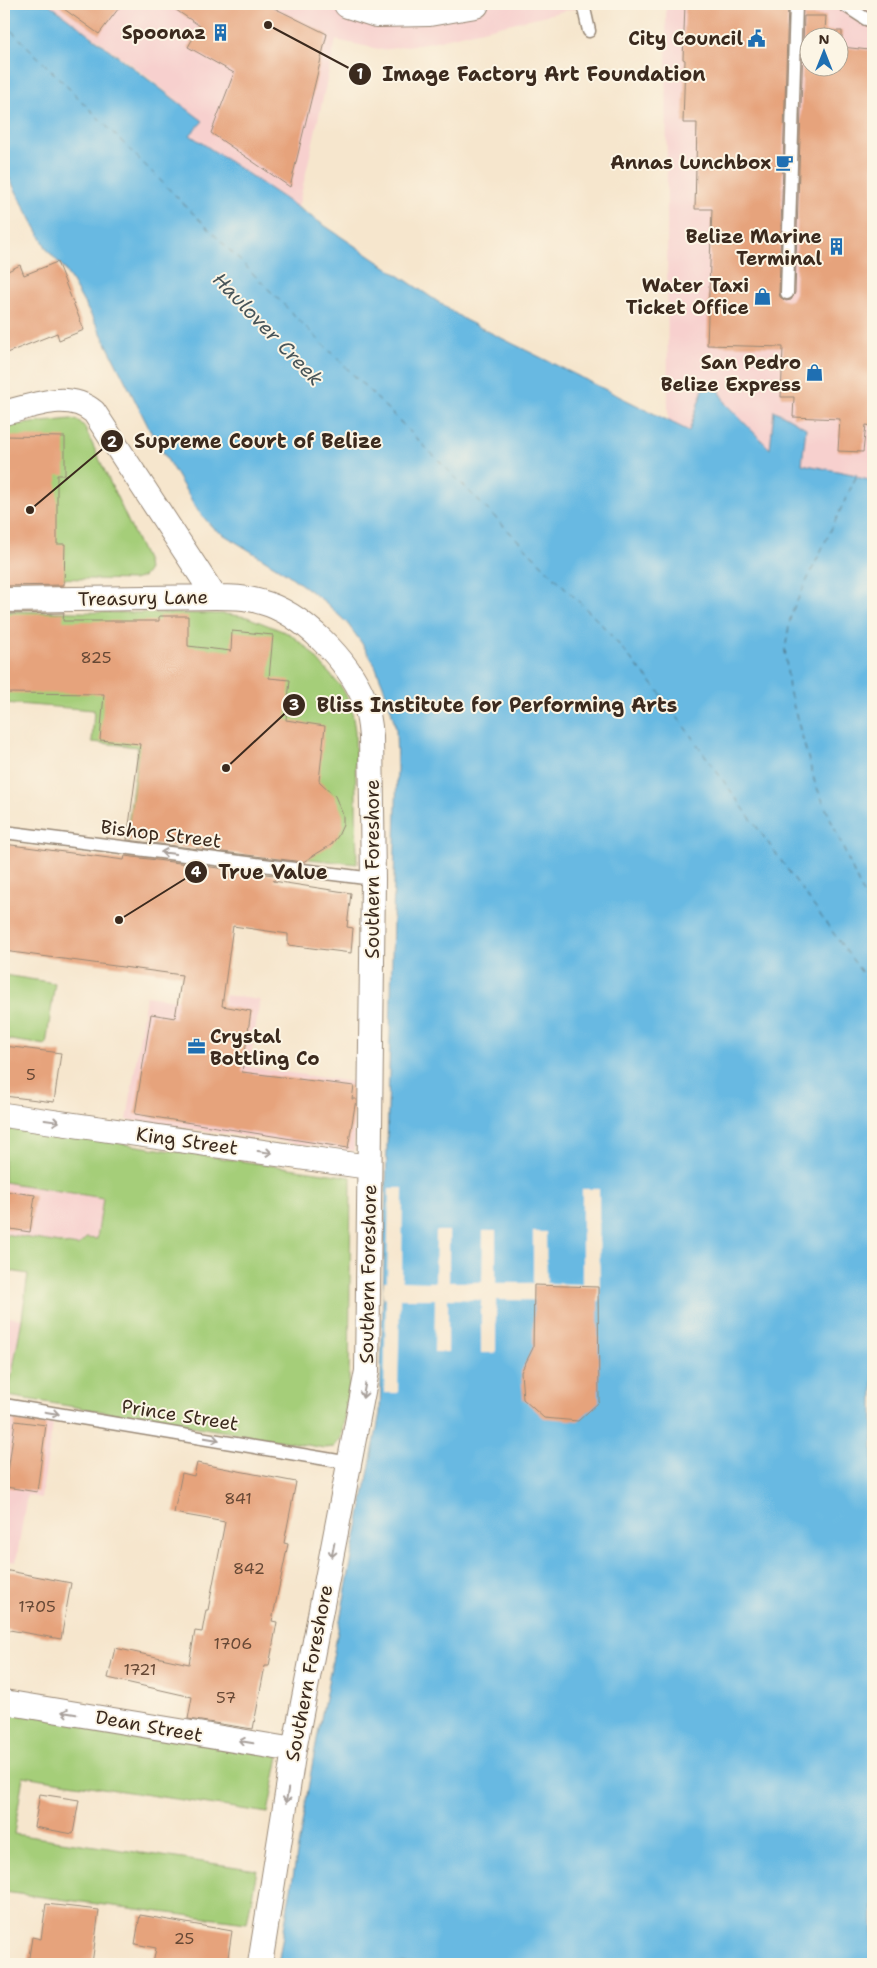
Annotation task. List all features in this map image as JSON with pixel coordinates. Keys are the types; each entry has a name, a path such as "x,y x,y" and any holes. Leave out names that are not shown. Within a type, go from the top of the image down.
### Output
{"main road":[{"path":"348,4 376,13 429,12 475,4"}],"street":[{"path":"4,413 62,400 76,402 94,412 215,596"},
{"name":"Treasury Lane","path":"4,600 215,596 244,598 280,609"},
{"name":"Southern Foreshore","path":"260,1964 294,1750 364,1391 368,1354 372,878 371,737 369,719 364,699 343,665 309,629 280,609"},
{"name":"King Street","path":"4,1115 369,1167"},
{"name":"Dean Street","path":"4,1702 294,1750"}],"lane":[{"path":"583,4 589,31"},
{"path":"787,294 796,4"},
{"path":"843,4 866,19 873,21"},
{"name":"Bishop Street","path":"4,832 372,878"},
{"name":"Prince Street","path":"4,1405 350,1463"}],"shaded area":[{"path":"49,4 594,4 431,42 383,50 336,40 298,208 190,135 203,121 144,74"},
{"path":"666,4 852,4 873,10 873,481 802,464 774,410 770,449 725,403 718,387 704,386 690,431 668,421"},
{"name":"Crystal Bottling Co","path":"225,995 260,1000 249,1067 353,1082 354,1151 127,1120 146,996 223,1005"},
{"path":"4,1182 103,1198 97,1239 78,1246 4,1234"},
{"path":"4,1316 22,1319 8,1396 4,1395"},
{"path":"4,1416 53,1424 41,1498 27,1495 16,1562 4,1560"}],"green space":[{"path":"71,419 79,421 84,426 147,562 148,571 143,577 134,580 4,577 4,426"},
{"path":"4,611 225,614 247,617 290,634 308,649 342,688 351,705 355,731 357,864 126,840 138,747 92,742 94,710 4,703"},
{"path":"4,975 55,983 46,1045 4,1039"},
{"path":"7,1127 351,1177 349,1388 341,1438 334,1447 325,1448 8,1396 28,1274 4,1270 4,1234 78,1246 86,1238 97,1239 103,1198 4,1182 4,1149"},
{"path":"4,1710 279,1756 268,1813 23,1776 14,1834 257,1870 247,1923 4,1892"}],"water":[{"name":"Haulover Creek","path":"4,4 49,4 203,121 190,135 465,320 689,431 704,386 718,387 725,403 770,449 774,410 806,428 802,464 857,475 856,477 873,481 873,1964 278,1964 313,1760 380,1413 397,768 396,729 383,685 374,663 347,623 325,602 286,573 213,528 198,511 152,434 100,331 64,268 48,251 4,172"}],"pier":[{"path":"389,1188 403,1188 402,1281 435,1282 436,1231 449,1231 449,1282 482,1282 483,1231 496,1231 496,1283 533,1283 533,1232 546,1232 547,1283 582,1284 582,1189 599,1189 600,1301 496,1300 496,1353 481,1353 481,1300 448,1299 448,1352 434,1352 435,1299 400,1299 398,1393 384,1393 386,1299 383,1298 383,1289 384,1281 387,1281"}],"building":[{"path":"57,4 122,4 99,34"},
{"path":"167,4 266,4 327,34 290,187 211,133 234,73 188,47 200,26"},
{"path":"685,4 788,4 779,293 780,297 786,301 791,300 795,293 802,78 850,78 850,48 869,50 870,68 873,68 873,426 866,425 863,452 838,451 840,419 793,417 794,397 781,397 783,347 707,345 712,209 695,209 697,123 683,123 685,60 683,59"},
{"path":"804,16 826,16 825,28 804,28"},
{"path":"57,262 84,330 59,340 57,333 4,354 4,273 20,265 24,275"},
{"path":"4,436 65,437 65,475 57,475 57,544 65,544 64,585 4,586"},
{"path":"64,613 63,621 159,621 159,616 188,616 188,646 231,651 232,631 273,635 269,678 290,680 286,720 325,726 319,781 335,796 343,815 343,825 331,845 303,862 127,840 140,744 100,740 104,694 4,693 4,614"},
{"path":"4,844 124,860 125,856 281,876 273,881 351,893 347,927 353,928 351,953 288,945 288,934 233,926 222,1006 251,1011 242,1072 354,1086 352,1099 356,1099 348,1148 135,1114 151,1014 175,1018 182,975 4,951"},
{"path":"4,1046 61,1053 54,1102 4,1096"},
{"path":"4,1191 35,1195 30,1232 4,1228"},
{"path":"534,1285 598,1287 599,1402 578,1421 544,1418 523,1399 521,1372 533,1348"},
{"path":"15,1421 46,1425 37,1492 6,1487"},
{"path":"197,1463 296,1482 284,1543 288,1544 272,1621 277,1622 269,1666 265,1666 253,1729 188,1719 192,1697 108,1678 115,1648 189,1664 195,1631 202,1632 206,1610 208,1610 225,1522 174,1513 182,1473 194,1476"},
{"path":"4,1570 71,1583 61,1639 4,1629"},
{"path":"40,1794 79,1800 73,1834 34,1827"},
{"path":"46,1904 99,1910 92,1964 28,1964 32,1937 41,1939"},
{"path":"140,1915 232,1931 227,1964 153,1964 156,1948 135,1944"}],"ferry route":[{"path":"4,23 603,626 660,693 873,988"},
{"path":"856,477 791,614 785,650 789,690 815,783 873,917"}],"place":[{"name":"Image Factory Art Foundation","path":"268,25"},
{"name":"Spoonaz","path":"220,32"},
{"name":"City Council","path":"757,38"},
{"name":"Annas Lunchbox","path":"785,162"},
{"name":"Belize Marine Terminal","path":"836,247"},
{"name":"Water Taxi Ticket Office","path":"763,296"},
{"name":"San Pedro Belize Express","path":"815,373"},
{"name":"Supreme Court of Belize","path":"30,510"},
{"name":"Bliss Institute for Performing Arts","path":"226,768"},
{"name":"True Value","path":"119,920"},
{"name":"Crystal Bottling Co","path":"196,1047"}]}
